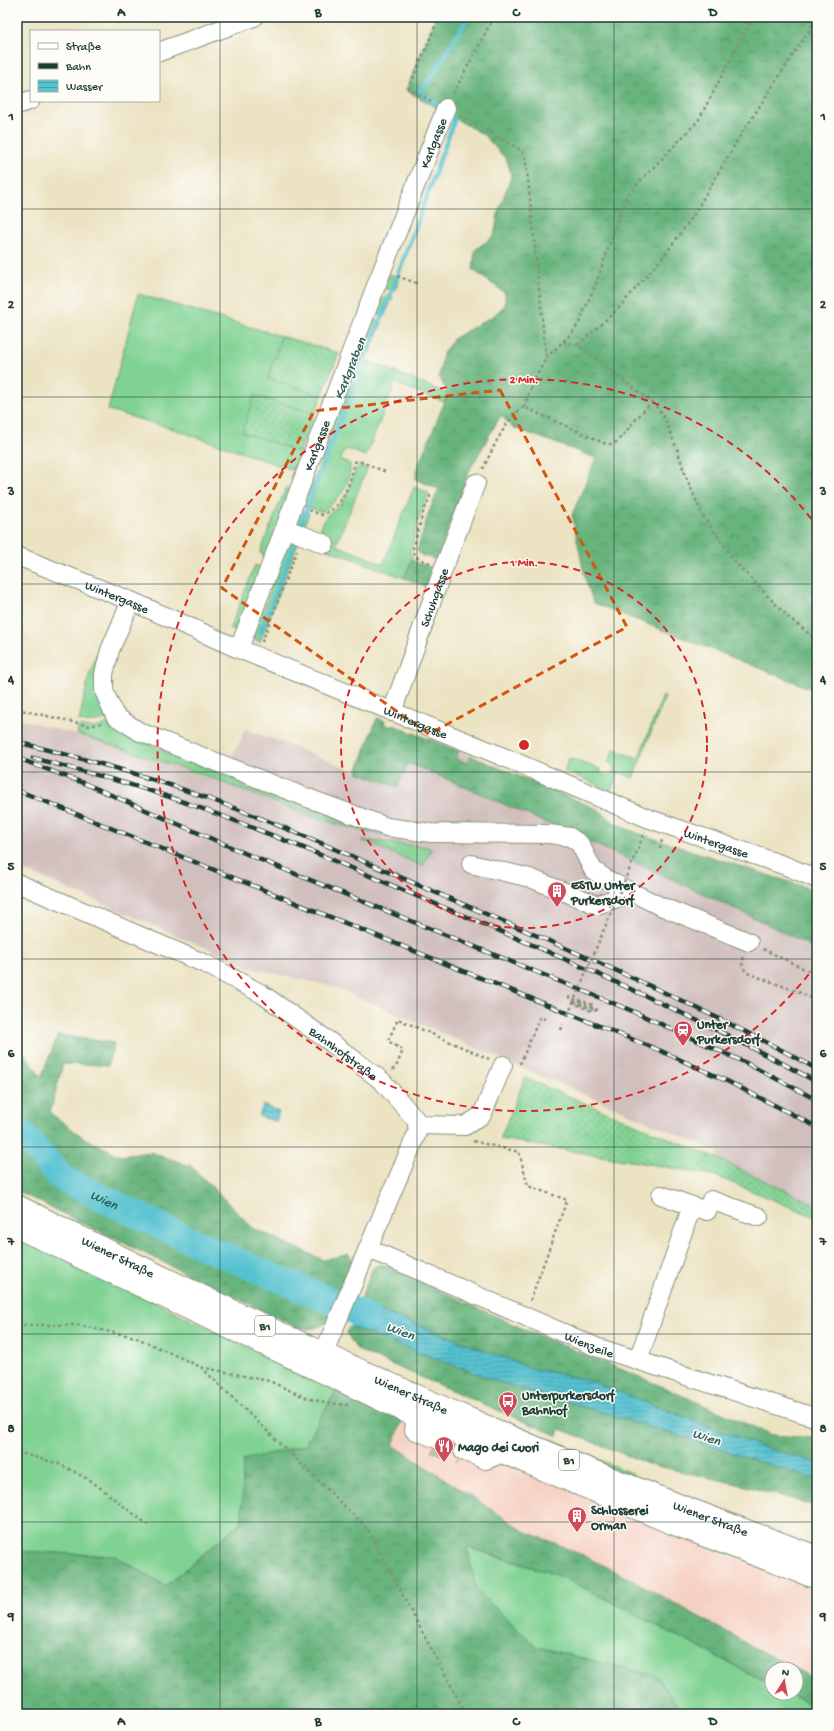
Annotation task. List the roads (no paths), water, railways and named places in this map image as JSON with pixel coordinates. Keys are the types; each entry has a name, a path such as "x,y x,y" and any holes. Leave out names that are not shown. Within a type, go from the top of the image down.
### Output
{"main road":[{"name":"Wiener Straße","path":"17,1206 195,1294 417,1414 672,1524 817,1578"},
{"name":"Wiener Straße","path":"17,1227 321,1361"},
{"name":"Wiener Straße","path":"501,1451 678,1504 817,1557"}],"street":[{"path":"160,52 234,21 254,17"},
{"path":"17,105 30,100"},
{"name":"Karlgasse","path":"239,649 294,536 374,291 446,109"},
{"name":"Schuhgasse","path":"392,712 476,483"},
{"path":"294,536 325,544"},
{"name":"Wintergasse","path":"17,556 131,601 239,649 647,818 786,866 817,879"},
{"path":"131,601 110,650 104,674 104,692 115,716 140,732 163,743 387,827 431,833 549,834 570,837 580,844 593,870 608,880 658,905 749,942"},
{"path":"471,864 530,878 597,905 620,896 627,890"},
{"name":"Bahnhofstraße","path":"17,883 208,965 262,994 334,1044 382,1081 417,1121 418,1125"},
{"path":"321,1361 415,1138 418,1125 465,1126 482,1115 503,1065"},
{"path":"661,1195 707,1211 711,1200 759,1216"},
{"path":"638,1360 692,1206"},
{"name":"Wienzeile","path":"369,1249 596,1347 817,1418"},
{"path":"417,1414 435,1442"},
{"path":"461,1454 501,1451"}],"water":[{"path":"263,1105 279,1112 276,1122 259,1116"},
{"path":"350,1300 531,1368 590,1381 768,1449 817,1462 817,1480 629,1420 499,1382 340,1323"}],"waterway":[{"name":"Karlgraben","path":"442,106 421,94 420,89 426,86 468,17"},
{"name":"Karlgraben","path":"299,529 362,363 390,297 454,121 450,112"},
{"name":"Karlgraben","path":"260,633 297,536"},
{"name":"Wien","path":"17,1128 61,1178 198,1244 368,1317"}],"tunnel":[{"path":"434,1446 460,1457"}],"railway":[{"path":"17,742 83,759 171,785 289,830 634,978 726,1022 817,1069"},
{"path":"17,758 86,784 249,855 630,1010 744,1062 817,1100"},
{"path":"33,758 172,798 251,827 310,851 525,942 624,986 721,1032 817,1082"},
{"path":"17,790 661,1051 729,1082 817,1127"}],"place":[{"name":"ESTW Unter Purkersdorf","path":"557,908"},
{"name":"Unter Purkersdorf","path":"683,1047"},
{"name":"Unterpurkersdorf Bahnhof","path":"508,1418"},
{"name":"Mago dei Cuori","path":"444,1463"},
{"name":"Schlosserei Orman","path":"577,1533"}]}
